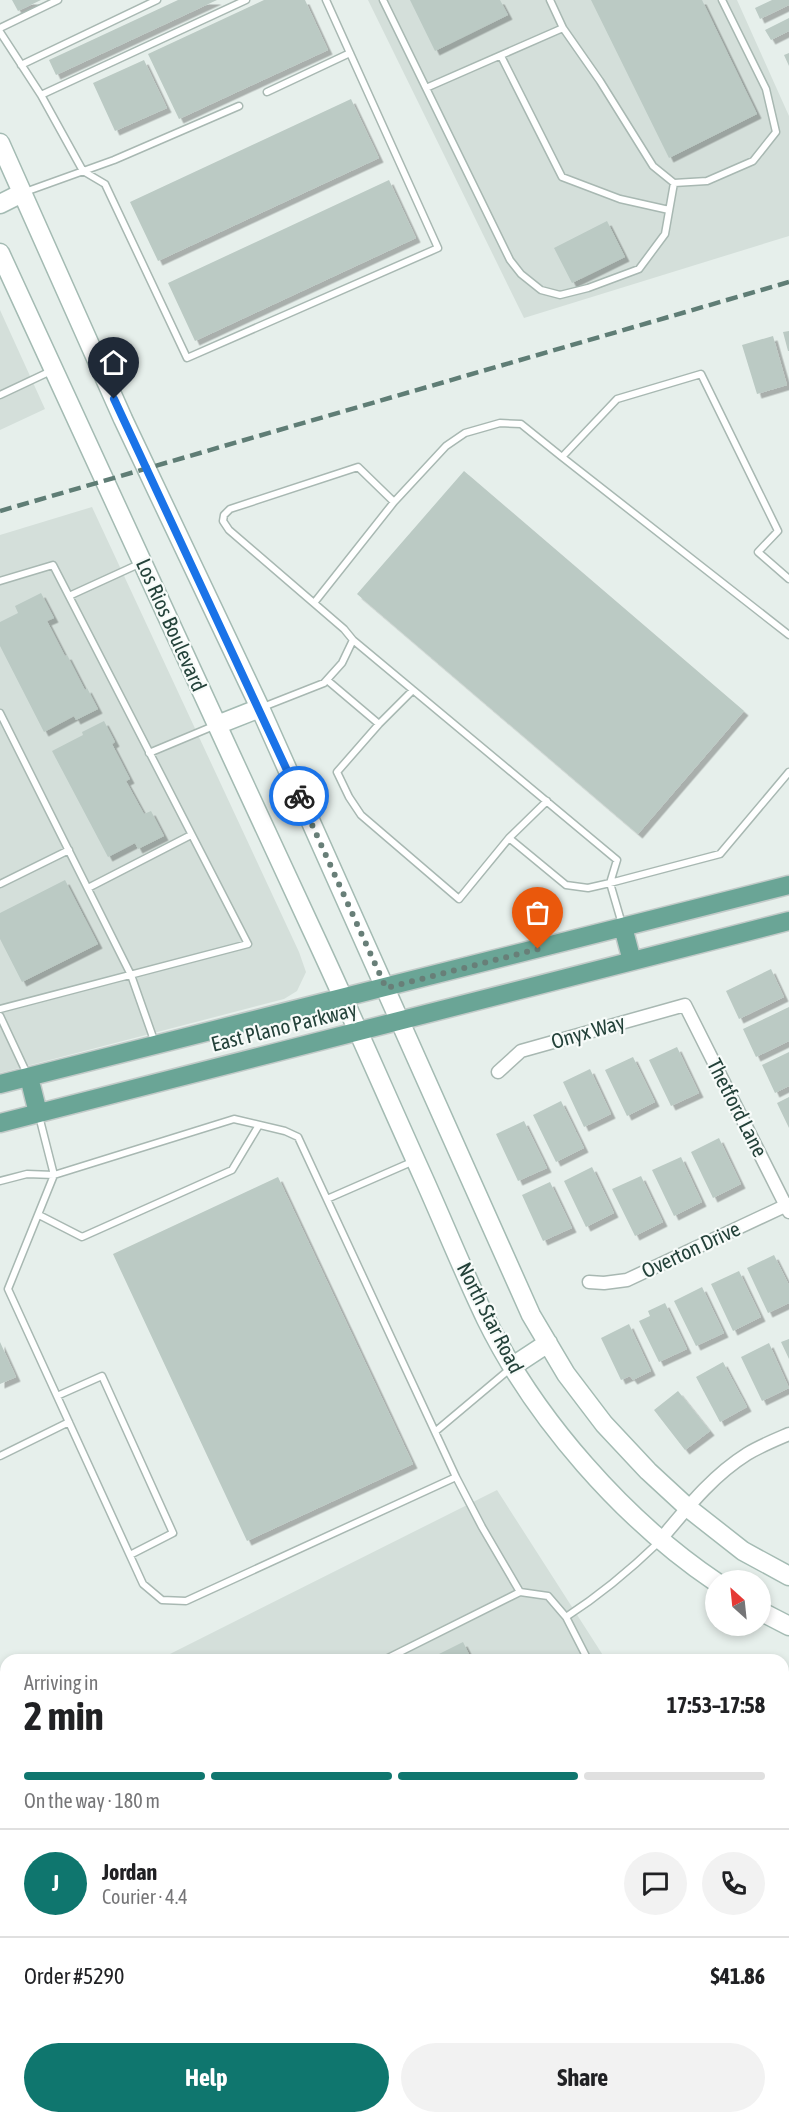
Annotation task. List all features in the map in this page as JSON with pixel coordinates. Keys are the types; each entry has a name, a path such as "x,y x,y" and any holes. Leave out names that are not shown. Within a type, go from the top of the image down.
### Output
{"main road":[{"name":"Los Rios Boulevard","path":"0,143 123,419 260,708 400,1021"},
{"path":"0,204 22,193"},
{"name":"Los Rios Boulevard","path":"0,253 344,997"},
{"path":"217,725 260,708"},
{"name":"East Plano Parkway","path":"0,1084 789,885"},
{"name":"East Plano Parkway","path":"0,1123 789,921"},
{"path":"623,927 632,961"},
{"name":"North Star Road","path":"344,997 487,1321 513,1366 557,1431 592,1473 661,1539 705,1575"},
{"name":"North Star Road","path":"400,1021 531,1315 566,1374 604,1424 648,1472 687,1507 743,1551 789,1576"},
{"path":"29,1077 38,1113"},
{"path":"513,1366 548,1343"},
{"path":"771,1617 789,1626"}],"street":[{"name":"Onyx Way","path":"498,1072 521,1051 685,1005"},
{"name":"Thetford Lane","path":"685,1005 788,1207"},
{"name":"Overton Drive","path":"589,1282 627,1280 788,1207"},
{"path":"661,1539 687,1507 721,1472 748,1453 789,1434"}],"lane":[{"path":"58,0 0,30 41,95 83,171 105,184 187,358 438,248 326,0"},
{"path":"21,65 157,0"},
{"path":"41,95 246,0"},
{"path":"383,0 510,260 520,274 541,290 560,295 588,288 639,269 665,234 674,183"},
{"path":"550,0 563,28 600,81 653,165 674,183 707,181 753,161 776,132 766,89 722,0"},
{"path":"426,88 563,28"},
{"path":"267,92 350,53"},
{"path":"501,57 562,177 620,199 669,210"},
{"path":"22,193 114,160 239,106"},
{"path":"0,395 54,370"},
{"path":"562,458 617,399 701,374 778,531 758,552 789,579"},
{"path":"314,603 394,502 446,446 465,433 500,423 521,424 789,636"},
{"path":"394,502 358,467 230,509 224,515 223,521 229,530 344,629 353,640 617,860 610,883 623,927"},
{"path":"69,596 143,562"},
{"path":"0,581 53,565 248,944 0,1009"},
{"path":"260,708 324,683 342,663 353,640"},
{"path":"327,680 379,724"},
{"path":"413,690 379,724 337,772 361,815 459,899 509,838 546,801"},
{"path":"0,713 131,975 156,1045"},
{"path":"149,753 217,725"},
{"path":"509,838 566,885 588,888 610,883 720,854 789,772"},
{"path":"88,888 191,835"},
{"path":"0,884 69,850"},
{"path":"0,1016 29,1077"},
{"path":"38,1113 54,1175 8,1289 143,1584 162,1600 186,1601 456,1477"},
{"path":"0,1181 27,1174 54,1175 234,1119 298,1137 456,1477 520,1592"},
{"path":"39,1215 82,1237 232,1170 259,1125"},
{"path":"327,1199 415,1160"},
{"path":"436,1431 513,1366"},
{"path":"57,1396 102,1376 173,1533 130,1555"},
{"path":"0,1456 69,1422"},
{"path":"566,1617 596,1598 628,1572 661,1539"},
{"path":"396,1654 520,1592 548,1596 566,1617 585,1654"}],"shaded area":[{"path":"368,0 737,0 789,116 789,236 524,318"},
{"path":"0,310 45,409 0,430"},
{"path":"92,507 299,952 306,972 297,991 284,999 0,1073 0,535"},
{"path":"497,1490 602,1654 170,1654"}],"building":[{"path":"12,0 41,0 18,11"},
{"path":"178,0 217,0 56,75 49,60"},
{"path":"264,0 305,0 328,50 179,119 148,54"},
{"path":"410,0 500,0 508,15 435,51"},
{"path":"591,0 702,0 757,114 669,158"},
{"path":"772,0 789,0 789,5 760,19 755,8"},
{"path":"789,18 789,31 771,40 765,30"},
{"path":"789,53 789,66 784,55"},
{"path":"144,60 167,108 115,131 93,83"},
{"path":"351,99 379,158 158,261 130,202"},
{"path":"389,180 416,238 195,341 168,283"},
{"path":"607,221 625,257 572,283 554,248"},
{"path":"789,331 789,351 788,351 783,332"},
{"path":"773,336 787,385 757,394 742,345"},
{"path":"464,471 744,711 638,834 357,594"},
{"path":"41,593 54,618 47,621 65,656 67,655 85,690 87,688 98,709 76,720 74,716 44,732 0,646 0,622 18,613 15,606"},
{"path":"104,721 115,742 112,744 130,779 126,781 144,814 151,811 164,836 138,849 135,843 108,857 52,751"},
{"path":"65,880 98,944 22,982 0,939 0,913"},
{"path":"771,969 784,997 739,1019 726,991"},
{"path":"789,1007 789,1041 756,1057 743,1029"},
{"path":"677,1047 699,1093 671,1106 649,1060"},
{"path":"789,1052 789,1086 775,1093 762,1065"},
{"path":"633,1057 655,1102 627,1116 605,1070"},
{"path":"590,1069 611,1114 584,1127 563,1082"},
{"path":"789,1097 789,1128 777,1103"},
{"path":"561,1101 584,1148 556,1162 533,1115"},
{"path":"524,1121 547,1168 518,1181 496,1134"},
{"path":"719,1138 741,1184 713,1198 691,1152"},
{"path":"681,1157 702,1202 674,1216 652,1170"},
{"path":"592,1167 614,1213 586,1227 564,1181"},
{"path":"641,1176 663,1222 635,1236 612,1189"},
{"path":"278,1177 413,1464 247,1541 113,1254"},
{"path":"550,1182 572,1228 543,1241 522,1195"},
{"path":"774,1255 789,1285 789,1303 768,1313 747,1268"},
{"path":"739,1271 761,1317 733,1331 711,1284"},
{"path":"702,1287 724,1333 696,1346 674,1301"},
{"path":"665,1303 687,1349 659,1362 639,1321 650,1316 648,1311"},
{"path":"629,1324 651,1371 633,1380 630,1376 621,1380 601,1338"},
{"path":"789,1339 789,1359 781,1342"},
{"path":"0,1342 16,1377 0,1384"},
{"path":"769,1343 789,1388 762,1401 741,1357"},
{"path":"723,1362 747,1407 720,1422 696,1377"},
{"path":"678,1391 710,1431 685,1450 654,1410"},
{"path":"463,1642 469,1654 439,1654"}],"railway":[{"path":"0,511 789,282"}],"way so far":[{"path":"299,796 386,988 538,949"}],"route":[{"path":"114,399 260,708 299,796"}]}
